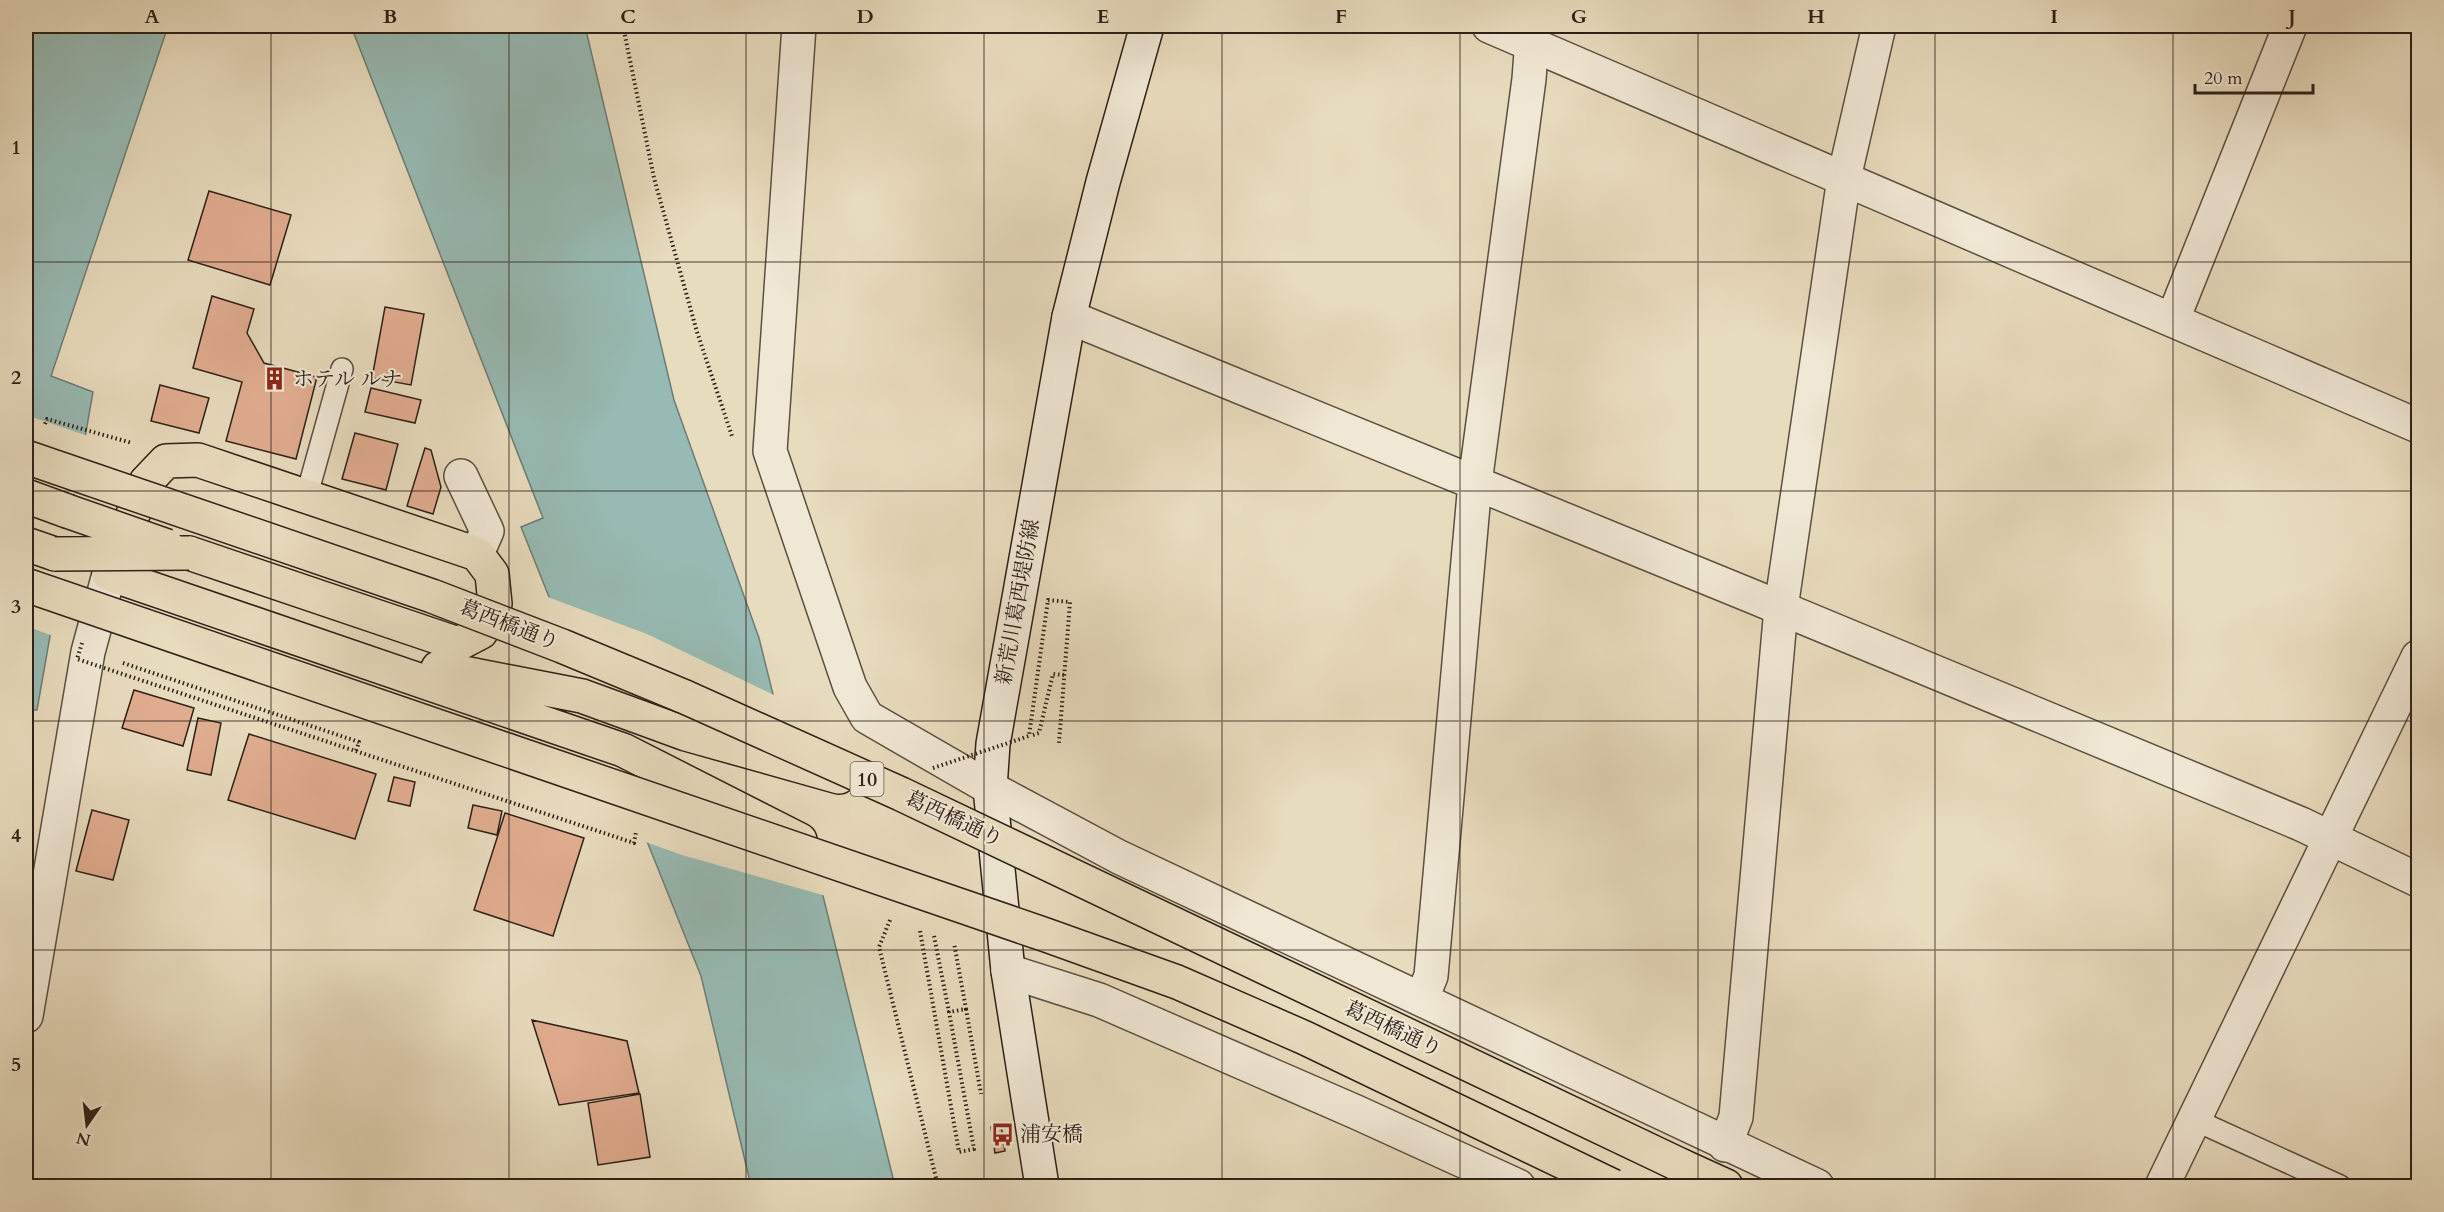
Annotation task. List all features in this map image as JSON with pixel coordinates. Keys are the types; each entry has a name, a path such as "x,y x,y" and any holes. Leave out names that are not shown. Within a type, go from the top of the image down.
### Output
{"main road":[{"name":"葛西橋通り","path":"26,457 432,596 685,697 912,783 1726,1186"},
{"path":"26,496 189,553 410,626 458,644 481,632 495,604 492,574 477,554 198,460 166,461 146,482 110,574 623,750 867,874"},
{"path":"26,544 55,554 189,553"},
{"path":"26,585 1047,935 1177,982 1305,1038 1613,1186"},
{"path":"322,646 582,696 686,734 912,783"}],"street":[{"path":"799,26 770,452 850,687 867,717 990,788 1119,857 1422,998 1725,1145 1817,1186"},
{"name":"新荒川葛西堤防線","path":"1042,1186 1008,971 990,788 993,744 1068,317 1147,26"},
{"path":"1489,26 1532,34 1844,178 2418,426"},
{"path":"1725,1145 1736,1117 1781,608 1844,178 1880,26"},
{"path":"2173,319 2290,26"},
{"path":"1422,998 1431,976 1475,483 1529,79 1532,34"},
{"path":"1068,317 1781,608 2331,837 2418,880"},
{"path":"461,477 487,531 477,554"},
{"path":"26,1016 88,652 110,574"},
{"path":"2162,1186 2418,657"},
{"path":"1008,971 1099,1000 1356,1112 1518,1186"}],"lane":[{"path":"306,498 342,369"},
{"path":"2195,1120 2340,1186"}],"path":[{"path":"623,26 654,178 697,332 736,447"},
{"path":"45,427 47,419 141,446"},
{"path":"1029,736 1048,600 1070,602 1059,743"},
{"path":"84,640 77,659 634,843 637,828"},
{"path":"117,661 359,742 356,751"},
{"path":"912,783 1039,733 1053,674 1064,675"},
{"path":"892,915 879,947 938,1186"},
{"path":"920,930 959,1152 974,1149 934,935"},
{"path":"954,942 981,1094"},
{"path":"949,1012 966,1009"}],"water":[{"path":"26,26 168,26 51,376 93,392 37,710 26,710"},
{"path":"351,26 585,26 674,400 759,638 895,1186 751,1186 701,976 521,527 543,518"}],"pier":[{"path":"26,415 88,436 53,636 26,626"},
{"path":"545,596 647,634 776,696 826,896 682,855 643,841"}],"building":[{"path":"209,191 291,215 270,285 188,260"},
{"name":"ホテル ルナ","path":"212,296 254,309 247,333 264,363 317,377 296,459 226,441 242,382 193,368"},
{"path":"385,307 424,314 411,385 372,378"},
{"path":"160,385 209,398 199,433 151,421"},
{"path":"371,388 421,400 415,423 365,412"},
{"path":"355,433 398,444 386,490 342,479"},
{"path":"425,448 431,450 441,487 433,514 407,506"},
{"path":"134,690 194,708 183,746 122,728"},
{"path":"198,718 221,723 211,775 187,770"},
{"path":"249,734 376,774 355,839 228,800"},
{"path":"394,777 415,782 410,806 388,801"},
{"path":"473,805 502,811 497,835 468,828"},
{"path":"92,810 129,820 113,880 76,871"},
{"path":"505,813 584,838 553,936 474,910"},
{"path":"532,1020 627,1041 639,1093 559,1105"},
{"path":"640,1094 650,1157 598,1165 588,1103"},
{"path":"1001,1125 1005,1151 995,1153 991,1127"}],"place":[{"name":"ホテル ルナ","path":"275,379"},
{"name":"浦安橋","path":"1002,1134"}]}
